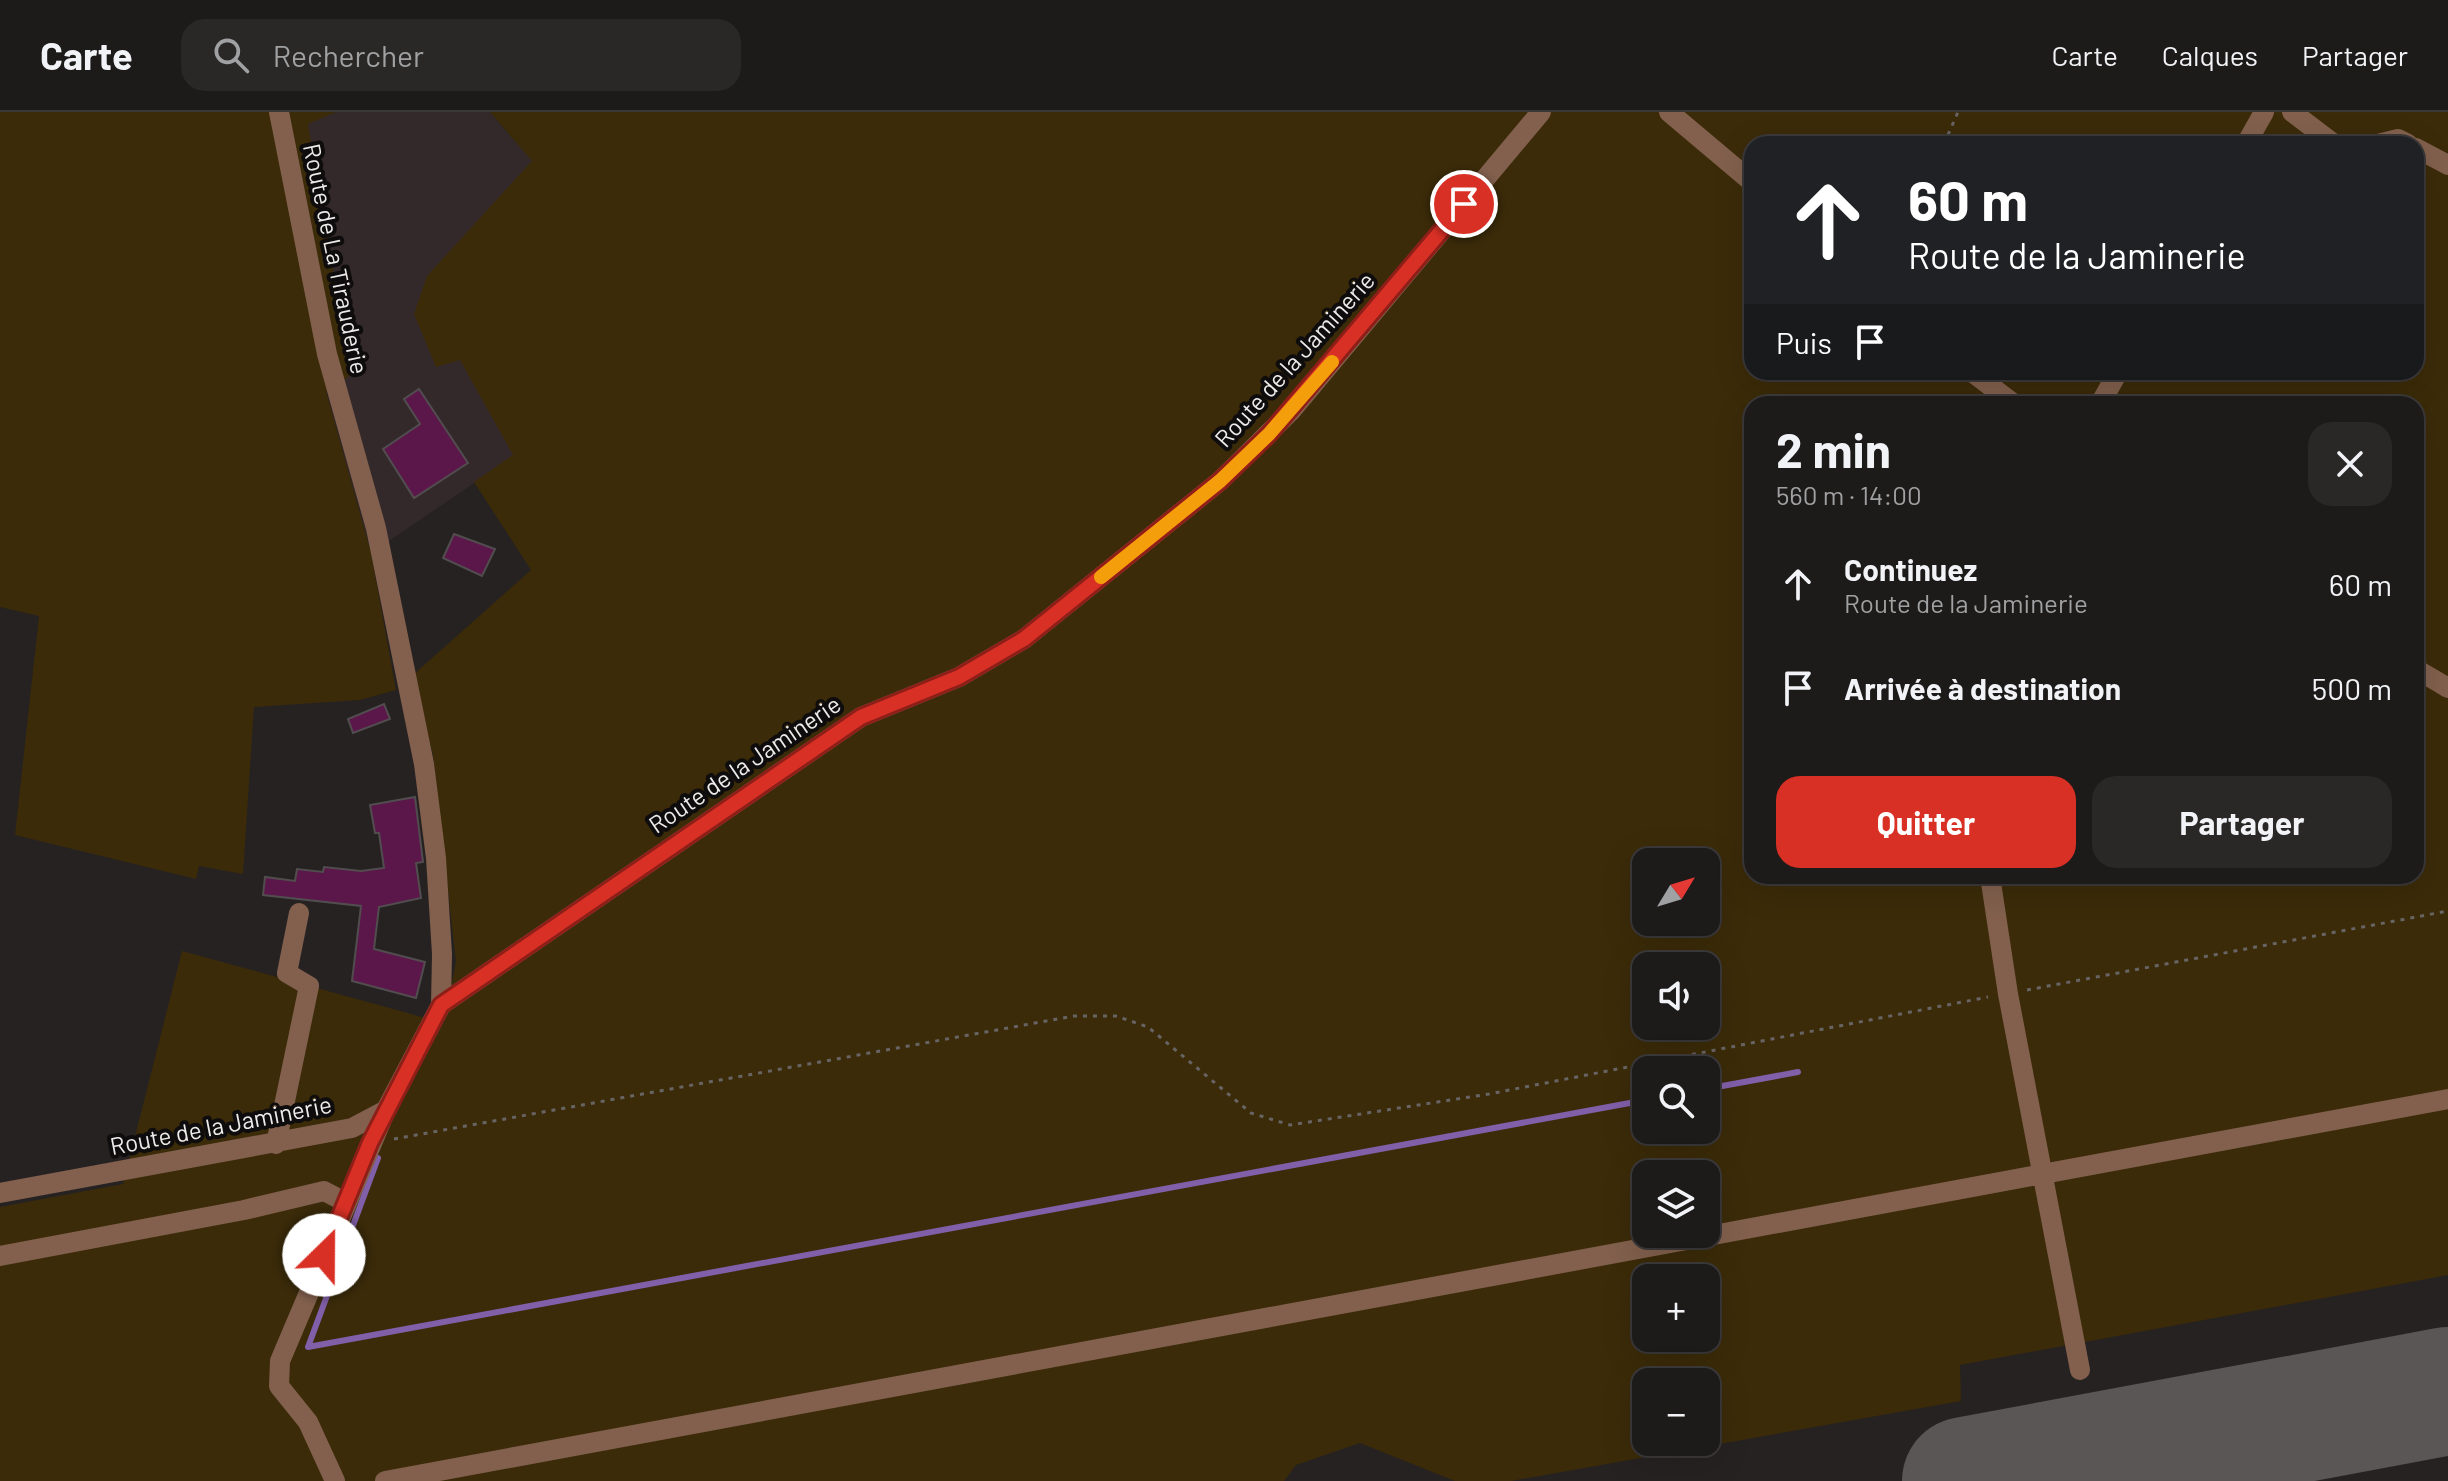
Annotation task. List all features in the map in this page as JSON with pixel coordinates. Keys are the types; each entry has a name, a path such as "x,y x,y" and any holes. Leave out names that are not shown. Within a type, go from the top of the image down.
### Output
{"street":[{"name":"Route de La Tirauderie","path":"279,112 314,293 342,416 376,528 424,764 437,871 442,954 441,1005"},
{"name":"Route de la Jaminerie","path":"0,1193 352,1128 386,1110 441,1005 861,717 959,677 1024,639 1220,481 1290,412 1541,112"},
{"path":"1669,112 1744,175"},
{"path":"2250,136 2264,112"},
{"path":"2292,112 2324,136"},
{"path":"2424,152 2448,165"},
{"path":"1982,380 2004,396"},
{"path":"2424,674 2448,688"},
{"path":"1991,884 2008,994 2080,1370"},
{"path":"276,1144 309,986 287,973 299,913"},
{"path":"385,1481 2448,1099"},
{"path":"335,1481 308,1422 279,1386 280,1361 386,1110"},
{"path":"0,1256 244,1210 324,1191 347,1203"}],"path":[{"path":"1948,136 1958,112"},
{"path":"370,1143 1088,1016 1116,1016 1148,1027 1251,1113 1290,1125 1489,1094 2448,911"}],"shaded area":[{"path":"0,112 336,112 308,124 351,375 326,391 371,553 396,690 360,700 254,707 243,874 199,866 196,879 15,835 39,616 0,607"},
{"path":"336,112 490,112 532,161 488,213 436,367 460,359 514,456 371,553 326,390 307,123"},
{"path":"490,112 2448,112 2448,1275 1960,1365 1961,1401 1720,1444 1720,1368 1632,1368 1632,1456 1652,1456 1511,1481 1455,1481 1360,1443 1296,1465 1284,1481 0,1481 0,1207 123,1184 182,951 444,1023 456,962 433,755 413,675 531,570 474,482 513,455 460,360 436,367 414,314 427,276 532,161"}],"building":[{"path":"419,389 468,463 414,498 383,449 420,424 404,399"},
{"path":"454,534 495,549 482,576 443,558"},
{"path":"384,704 390,719 353,733 348,719"},
{"path":"415,797 423,862 416,863 421,898 379,907 374,949 425,962 416,998 352,981 361,906 263,895 265,877 295,881 297,869 323,872 324,867 361,871 384,868 379,833 375,833 370,805"}],"waterway":[{"path":"1720,1086 1798,1072"},
{"path":"378,1158 308,1347 1632,1103"}],"taxiway":[{"path":"2102,1481 2141,1456 2193,1438"}],"runway":[{"path":"1966,1481 2448,1391"}],"slow traffic":[{"path":"1101,577 1220,481 1290,412 1332,362"}],"route":[{"path":"324,1255 370,1143 441,1005 861,717 959,677 1024,639 1220,481 1269,434 1464,204"}]}
